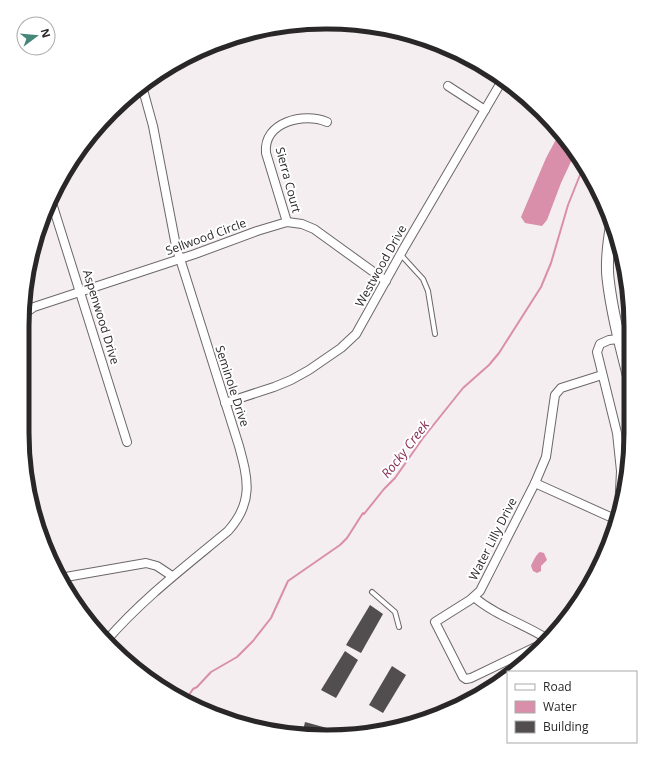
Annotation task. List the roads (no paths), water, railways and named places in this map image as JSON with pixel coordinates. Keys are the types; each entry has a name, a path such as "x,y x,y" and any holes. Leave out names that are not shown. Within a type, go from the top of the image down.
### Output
{"street":[{"name":"Westwood Drive","path":"225,403 291,380 309,370 341,348 351,339 359,329 400,255 500,84"},
{"path":"448,86 486,110"},
{"name":"Seminole Drive","path":"110,636 172,576 228,531 238,518 245,504 248,488 246,471 171,226 153,126 143,91"},
{"name":"Sierra Court","path":"287,222 266,153 268,138 277,127 290,122 312,118 319,118 327,122"},
{"name":"Aspenwood Drive","path":"54,209 127,442"},
{"name":"Sellwood Circle","path":"30,310 34,307 287,222 302,224 314,229 386,281"},
{"path":"614,250 608,277 624,359"},
{"path":"619,339 609,340 600,344 597,352 617,433 621,471"},
{"name":"Water Lilly Drive","path":"530,650 471,678 463,678 435,622 474,597 480,591 546,457 556,395 562,388 602,375"},
{"path":"535,482 611,517"},
{"path":"67,577 146,563 157,566 172,576"},
{"path":"474,597 484,606 543,637"}],"lane":[{"path":"400,255 423,279 428,291 435,334"},
{"path":"619,339 624,337"},
{"path":"372,592 396,612 399,626"}],"water":[{"path":"557,138 572,159 547,220 542,226 525,223 521,217 546,158"},
{"path":"540,552 544,553 547,560 541,566 541,571 537,573 533,571 531,566 536,556"}],"waterway":[{"name":"Rocky Creek","path":"188,695 211,672 237,657 253,641 271,618 288,581 340,545 347,538 363,513 364,514 395,478 423,438 463,388 489,365 499,353 541,287 551,263 568,205 581,173"}]}
